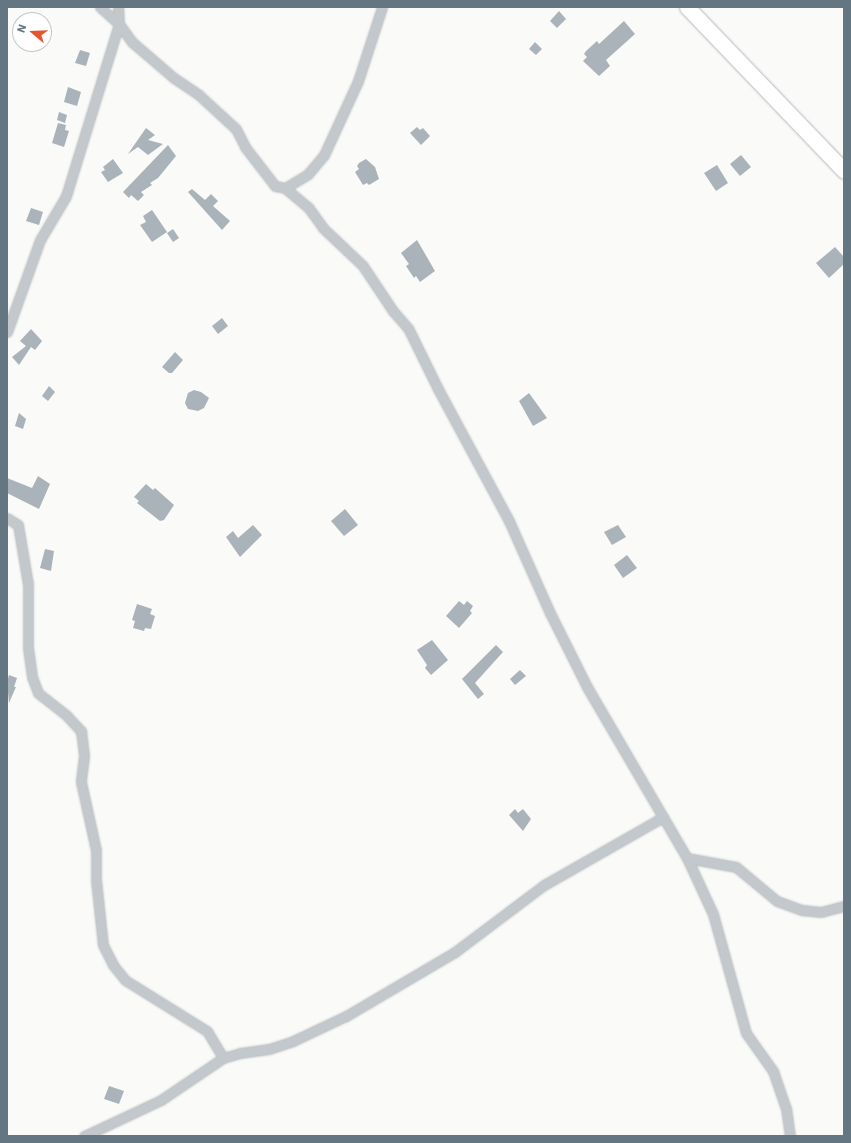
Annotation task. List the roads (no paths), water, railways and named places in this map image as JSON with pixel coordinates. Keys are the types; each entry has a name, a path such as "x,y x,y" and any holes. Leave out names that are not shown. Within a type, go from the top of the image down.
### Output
{"highway":[{"path":"687,7 844,171"}],"street":[{"path":"100,7 119,24 132,42 174,78 199,95 236,128 245,147 275,186 285,188 308,207 323,228 363,266 393,311 408,328 438,389 509,521 550,613 588,687 687,858 712,914 746,1033 773,1071 786,1108 790,1136"},
{"path":"7,332 40,240 66,196 119,24 118,7"},
{"path":"285,188 308,174 324,155 358,81 382,7"},
{"path":"7,518 18,525 28,584 28,648 32,677 38,693 67,716 81,731 84,756 81,782 96,850 96,880 103,945 113,965 125,980 207,1031 223,1058"},
{"path":"84,1136 161,1100 223,1058 240,1052 269,1049 346,1016 455,952 544,885 663,817"},
{"path":"687,858 736,867 777,901 802,910 821,912 844,906"}]}
